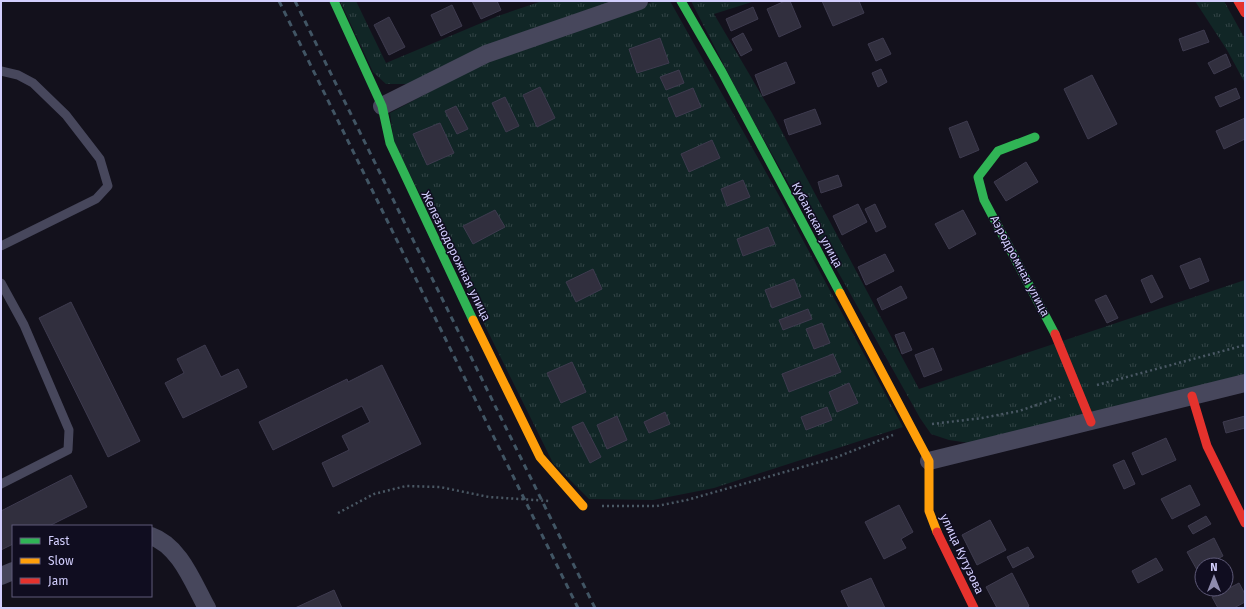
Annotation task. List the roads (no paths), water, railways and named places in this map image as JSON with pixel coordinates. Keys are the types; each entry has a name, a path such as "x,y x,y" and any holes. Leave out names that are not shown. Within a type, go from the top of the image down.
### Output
{"street":[{"name":"Железнодорожная улица","path":"334,1 382,106 390,143 437,246 540,457 583,506"},
{"path":"382,106 486,54 639,1"},
{"name":"Кубанская улица","path":"681,1 726,79 929,462"},
{"path":"1238,1 1245,13"},
{"name":"Аэродромная улица","path":"1035,137 998,151 978,176 984,200 1051,325 1091,422"},
{"path":"929,462 1245,382"},
{"path":"1192,396 1207,446 1245,523"},
{"name":"улица Кутузова","path":"929,462 929,511 944,549 974,608"},
{"path":"155,538 178,556 207,608"},
{"path":"1,576 12,571"}],"lane":[{"path":"1,71 18,75 33,83 66,116 100,159 108,186 96,198 1,246"},
{"path":"1,283 24,325 69,430 68,450 1,484"}],"railway":[{"path":"279,1 578,608"},
{"path":"295,1 595,608"}]}
